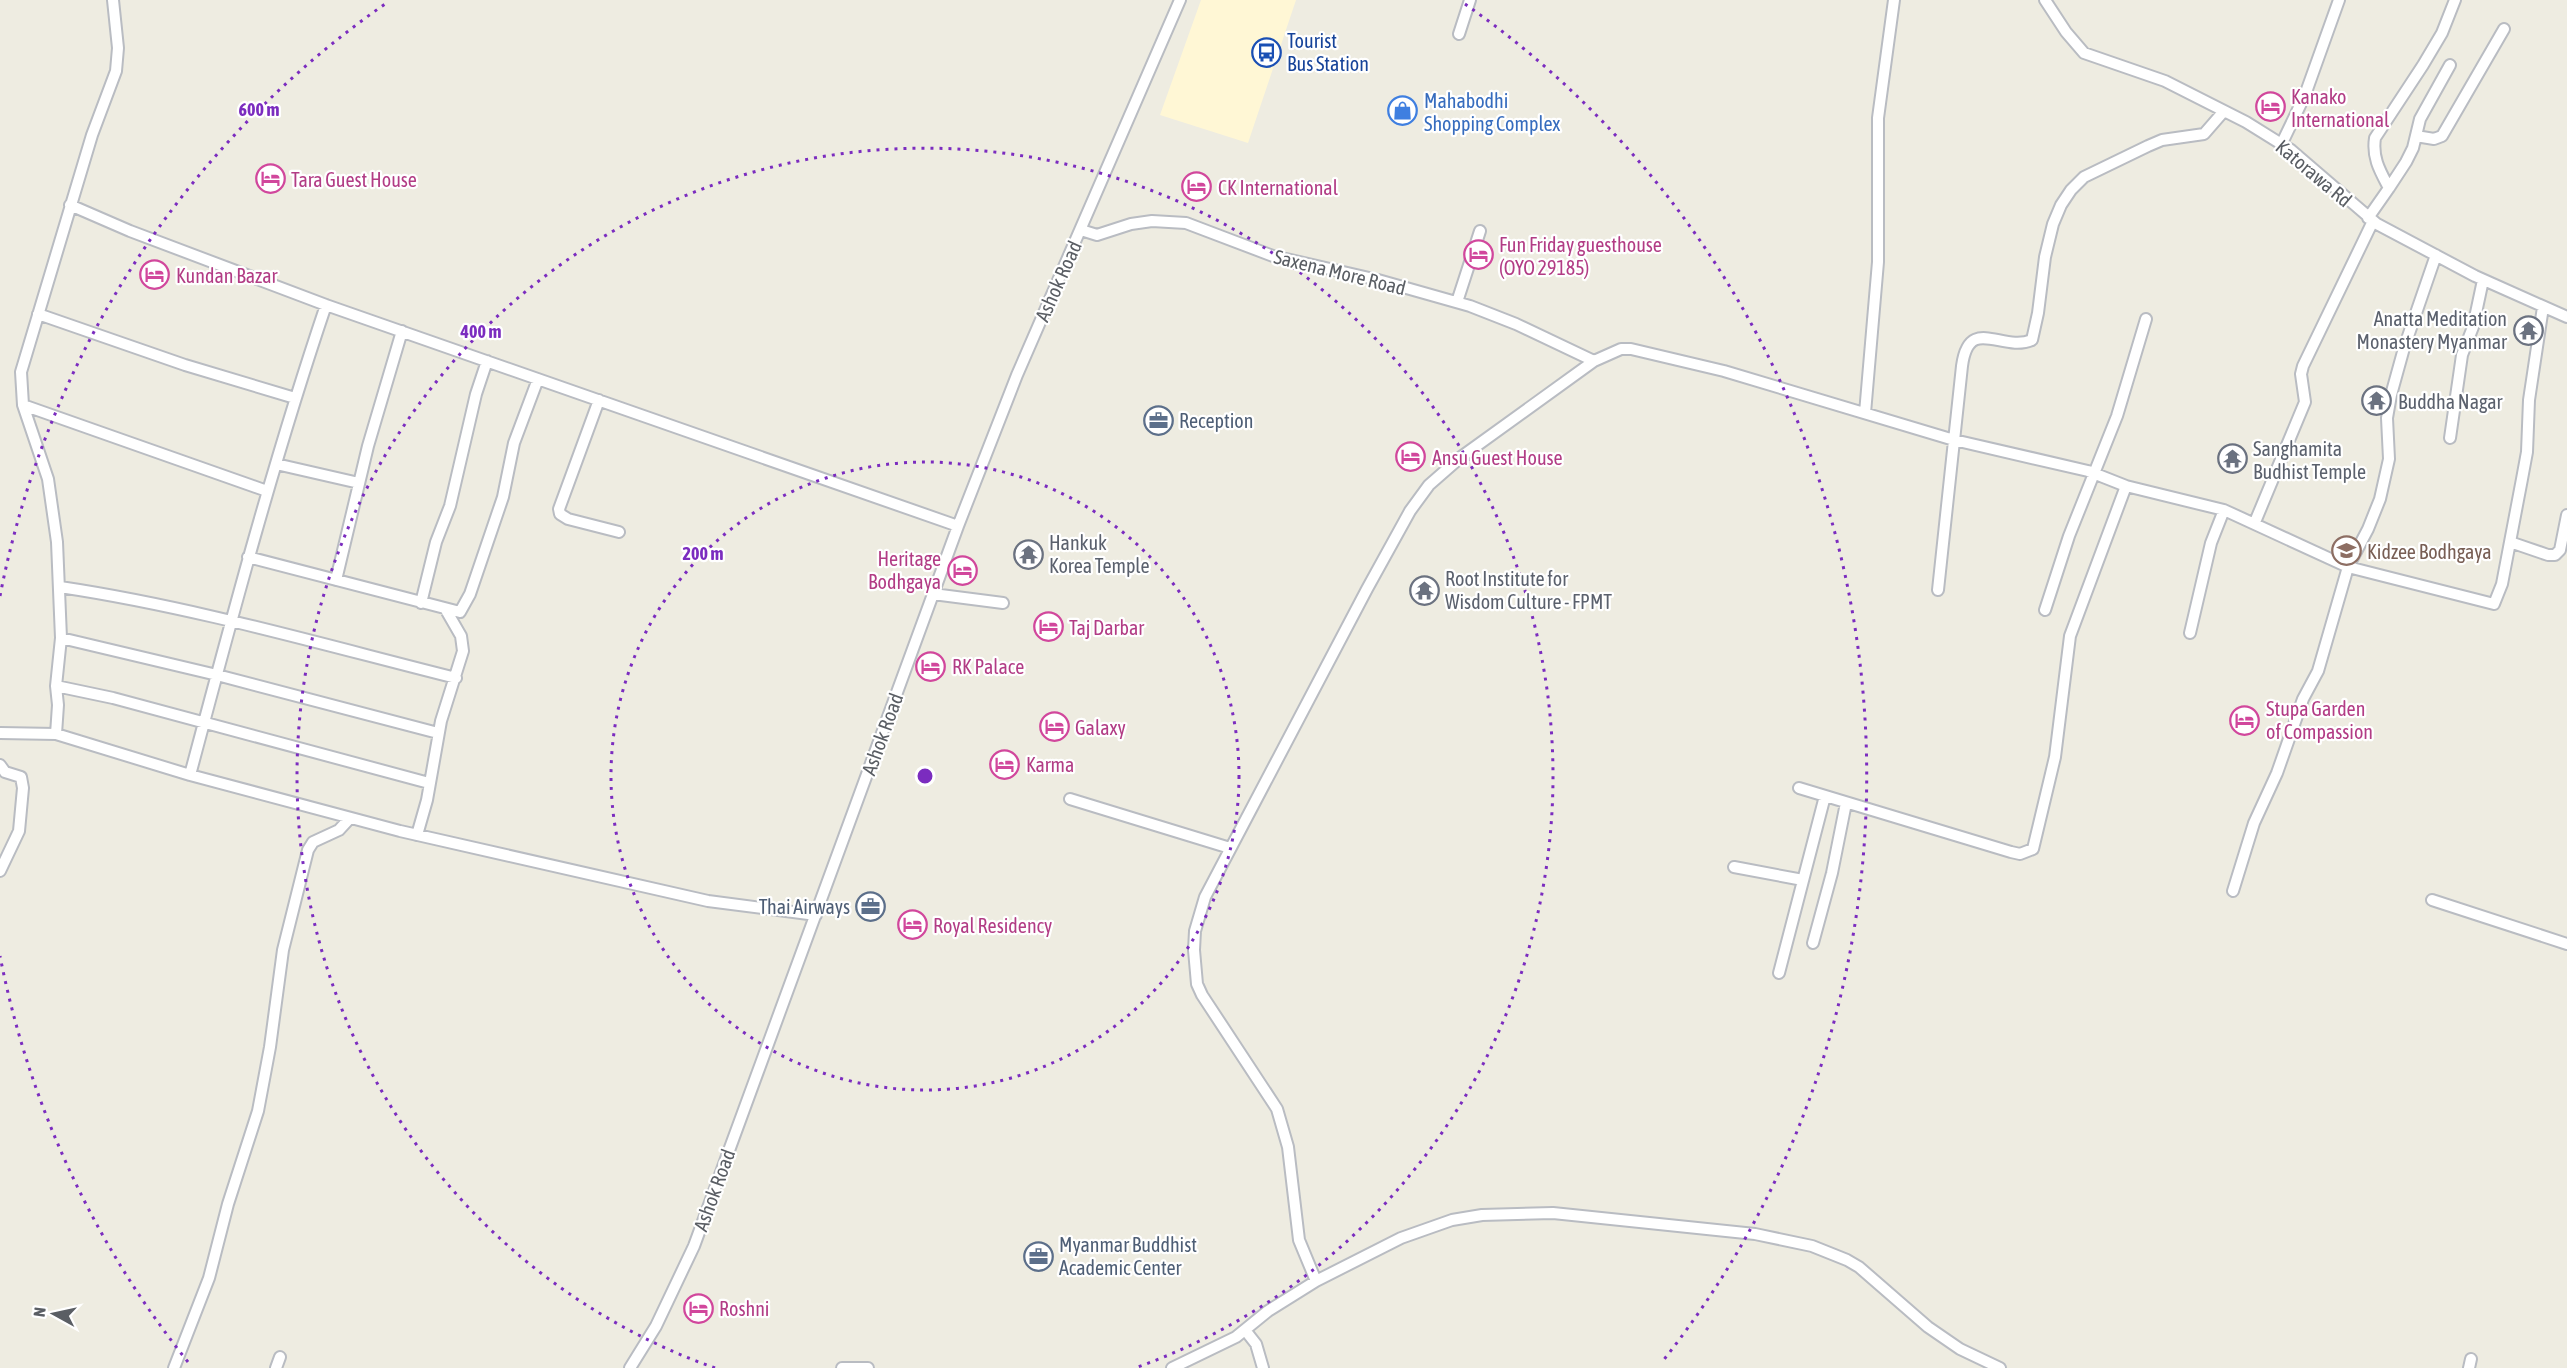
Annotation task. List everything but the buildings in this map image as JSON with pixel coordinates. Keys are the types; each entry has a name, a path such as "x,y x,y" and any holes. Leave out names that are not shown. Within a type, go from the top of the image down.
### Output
{"street":[{"path":"56,734 58,705 56,686 61,638 57,542 48,479 23,405 21,372 70,204 100,109 116,71 118,48 113,0"},
{"name":"Ashok Road","path":"630,1368 656,1326 694,1246 958,526 1017,375 1180,0"},
{"path":"1459,34 1470,0"},
{"path":"1865,413 1878,255 1878,118 1894,0"},
{"name":"Katorawa Rd","path":"2044,0 2084,53 2165,81 2224,111 2282,143 2371,220 2483,280 2567,317"},
{"path":"2282,143 2305,95 2339,0"},
{"path":"2389,188 2376,163 2373,150 2375,138 2442,33 2455,0"},
{"path":"2416,136 2434,139 2442,136 2504,29"},
{"path":"2255,522 2305,402 2303,366 2371,220 2406,162 2420,119 2450,64"},
{"path":"1938,590 1964,353 1970,341 1980,337 2017,344 2032,340 2038,313 2044,256 2051,232 2061,205 2084,177 2162,140 2204,134 2224,111"},
{"path":"70,204 130,231 327,305 958,526"},
{"name":"Saxena More Road","path":"1081,230 1097,235 1131,224 1152,221 1186,223 1273,256 1359,275 1457,302 1516,324 1594,361"},
{"path":"1457,302 1480,231"},
{"path":"2233,891 2254,822 2277,772 2303,699 2318,671 2348,567 2368,529 2380,499 2389,459 2387,418 2391,395 2404,348 2436,255"},
{"path":"2450,438 2463,355 2473,327 2483,280"},
{"path":"190,775 267,491 295,398 327,305"},
{"path":"1316,1281 1299,1240 1288,1147 1277,1109 1197,984 1194,950 1197,917 1230,848 1399,530 1429,485 1461,457 1594,361 1620,349 1631,349 1724,371 1954,440 2093,473 2126,486 2224,510 2255,522 2348,567 2494,604 2500,590 2527,452 2529,400 2543,307"},
{"path":"38,314 184,365 295,398"},
{"path":"2045,610 2066,544 2118,416 2146,319"},
{"path":"336,580 359,483 402,331"},
{"path":"420,603 436,542 450,506 476,394 487,361"},
{"path":"248,557 460,612 466,604 503,497 514,443 538,379"},
{"path":"599,400 559,509 560,514 568,519 619,531"},
{"path":"23,405 267,491"},
{"path":"276,464 359,483"},
{"path":"1799,788 2011,852 2020,854 2032,849 2055,757 2070,636 2126,486"},
{"path":"2190,633 2211,543 2224,510"},
{"path":"2510,542 2548,555 2555,555 2560,550 2567,515"},
{"path":"60,587 122,596 231,620 456,678"},
{"path":"933,594 1003,603"},
{"path":"417,835 438,733 456,678 463,643 446,610"},
{"path":"61,638 217,675 438,733"},
{"path":"56,686 113,698 429,783"},
{"path":"0,733 56,734 190,775 417,835 708,901 816,915"},
{"path":"0,765 4,772 21,777 23,788 19,831 0,871"},
{"path":"1779,973 1825,796"},
{"path":"1070,799 1230,848"},
{"path":"1813,943 1832,873 1846,803"},
{"path":"174,1368 209,1278 228,1204 258,1112 270,1047 283,950 305,861 313,842 339,830 350,818"},
{"path":"1734,867 1803,880"},
{"path":"2432,900 2567,944"},
{"path":"1172,1368 1245,1330 1268,1311 1316,1281 1412,1233 1452,1220 1482,1215 1552,1213 1755,1234 1812,1246 1847,1260 1871,1276 1934,1332 1960,1349 2000,1368"},
{"path":"1245,1330 1256,1344 1263,1368"},
{"path":"276,1368 280,1357"},
{"path":"842,1368 868,1368"}],"shaded area":[{"path":"1201,0 1296,0 1248,143 1160,115"}],"place":[{"name":"Tourist Bus Station","path":"1266,52"},
{"name":"Kanako International","path":"2270,107"},
{"name":"Mahabodhi Shopping Complex","path":"1403,111"},
{"name":"Tara Guest House","path":"270,179"},
{"name":"CK International","path":"1197,187"},
{"name":"Fun Friday guesthouse (OYO 29185)","path":"1478,255"},
{"name":"Kundan Bazar","path":"155,275"},
{"name":"Anatta Meditation Monastery Myanmar","path":"2528,330"},
{"name":"Buddha Nagar","path":"2377,401"},
{"name":"Reception","path":"1158,420"},
{"name":"Ansu Guest House","path":"1411,457"},
{"name":"Sanghamita Budhist Temple","path":"2232,459"},
{"name":"Kidzee Bodhgaya","path":"2346,551"},
{"name":"Hankuk Korea Temple","path":"1028,554"},
{"name":"Heritage Bodhgaya","path":"962,570"},
{"name":"Root Institute for Wisdom Culture - FPMT","path":"1424,590"},
{"name":"Taj Darbar","path":"1048,627"},
{"name":"RK Palace","path":"931,666"},
{"name":"Stupa Garden of Compassion","path":"2245,720"},
{"name":"Galaxy","path":"1054,727"},
{"name":"Karma","path":"1005,764"},
{"name":"Thai Airways","path":"871,906"},
{"name":"Royal Residency","path":"912,925"},
{"name":"Myanmar Buddhist Academic Center","path":"1038,1256"},
{"name":"Roshni","path":"698,1308"}]}
